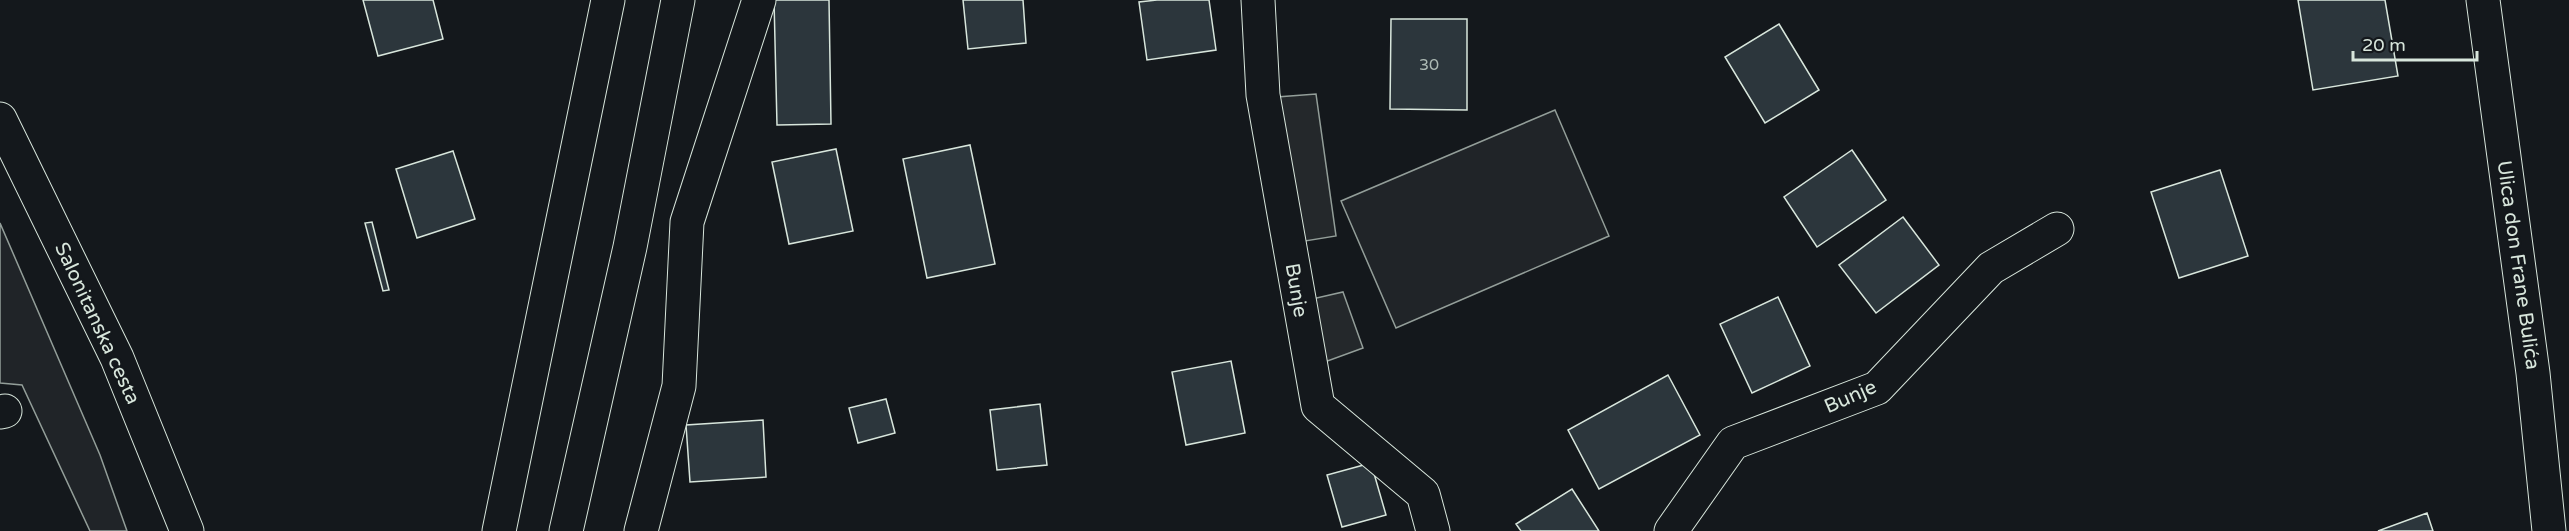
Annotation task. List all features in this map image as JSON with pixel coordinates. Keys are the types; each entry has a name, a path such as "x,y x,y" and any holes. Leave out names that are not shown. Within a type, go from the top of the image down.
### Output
{"main road":[{"path":"499,531 609,0"},
{"path":"566,531 630,248 678,0"},
{"path":"641,531 679,386 687,222 759,0"},
{"name":"Bunje","path":"1258,0 1263,95 1318,406 1423,494 1433,531"},
{"name":"Ulica don Frane Bulića","path":"2483,0 2533,373 2550,531"},
{"name":"Salonitanska cesta","path":"0,119 117,358 187,531"},
{"name":"Bunje","path":"1671,531 1733,443 1877,388 1991,268 2057,229"}],"shaded area":[{"path":"1316,94 1336,236 1299,242 1277,97"},
{"path":"1555,110 1609,236 1396,328 1341,201"},
{"path":"0,223 100,455 127,531 90,531 22,385 0,383"},
{"path":"1343,292 1363,348 1322,363 1312,299"}],"building":[{"path":"363,0 433,0 443,39 378,56"},
{"path":"774,0 829,0 831,124 777,125"},
{"path":"963,0 1023,0 1026,43 968,49"},
{"path":"1209,0 1216,50 1147,60 1139,2"},
{"path":"2298,0 2385,0 2398,76 2313,90"},
{"path":"1391,19 1467,19 1467,110 1390,109"},
{"path":"1779,24 1819,90 1765,123 1725,57"},
{"path":"970,145 995,264 927,278 903,159"},
{"path":"836,149 853,231 789,244 772,162"},
{"path":"1852,150 1886,200 1817,247 1784,197"},
{"path":"453,151 475,219 417,238 396,169"},
{"path":"2220,170 2248,256 2179,278 2151,192"},
{"path":"1903,217 1939,265 1876,313 1839,265"},
{"path":"372,222 389,290 383,291 365,223"},
{"path":"1778,297 1810,366 1752,393 1720,324"},
{"path":"1231,361 1245,433 1186,445 1172,372"},
{"path":"1668,375 1700,435 1599,489 1568,430"},
{"path":"886,399 895,433 858,443 849,408"},
{"path":"1040,404 1047,465 997,470 990,410"},
{"path":"763,420 766,477 690,482 686,425"},
{"path":"1371,463 1386,515 1342,527 1327,475"},
{"path":"1572,489 1599,531 1521,531 1516,524"},
{"path":"2427,513 2433,531 2378,531"}]}
